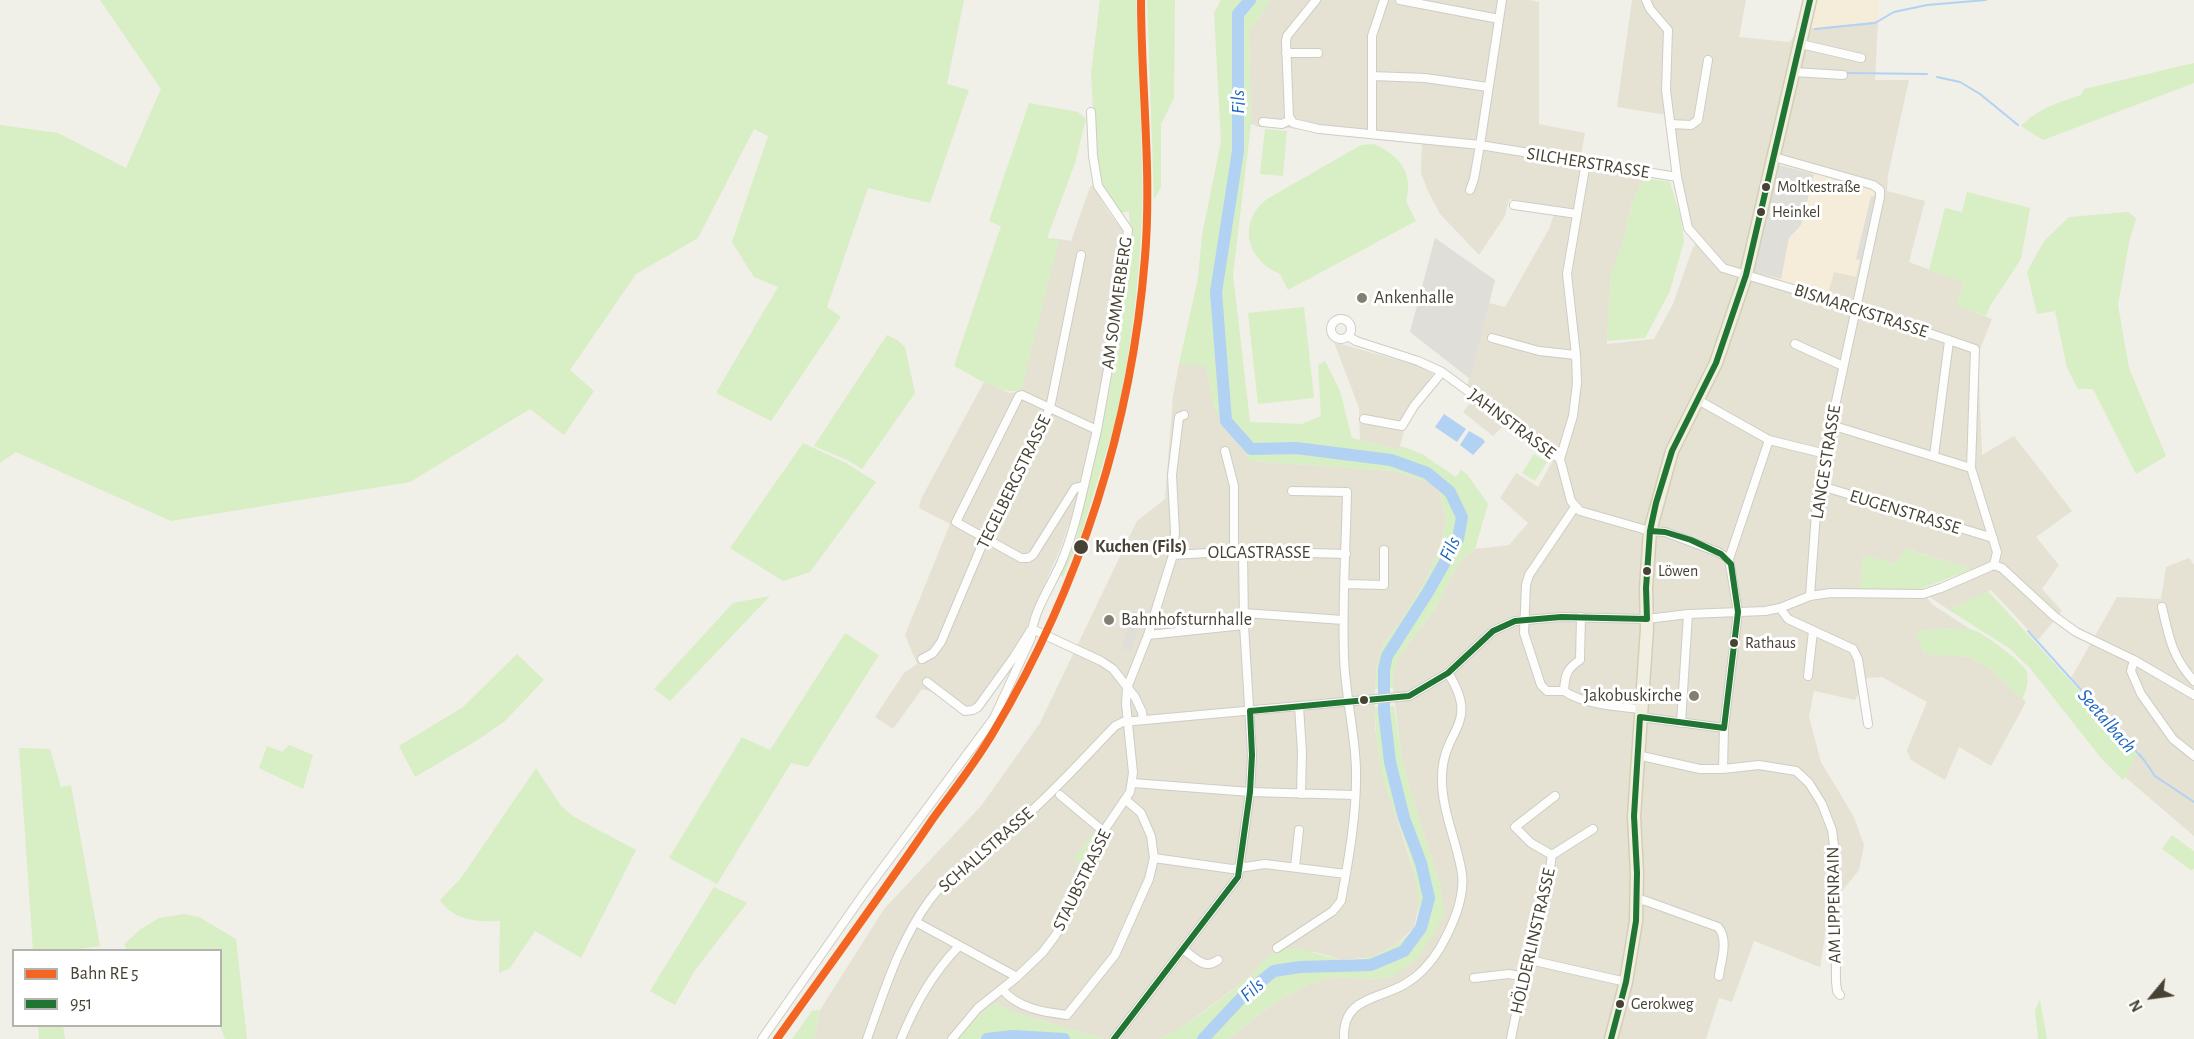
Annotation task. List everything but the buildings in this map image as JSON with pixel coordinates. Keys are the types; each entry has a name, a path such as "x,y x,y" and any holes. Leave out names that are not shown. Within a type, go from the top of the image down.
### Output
{"main road":[{"path":"1611,1039 1626,982 1633,944 1637,899 1634,816 1647,619 1646,588 1650,531 1672,451 1716,363 1746,275 1810,0"}],"street":[{"path":"1263,123 1282,124 1290,120 1287,36 1316,0"},
{"path":"1371,134 1372,36 1384,0"},
{"path":"1400,0 1499,19"},
{"path":"1470,190 1480,145 1502,0"},
{"path":"1646,0 1650,9 1668,30 1666,90 1677,177 1685,218 1694,236 1723,268 1746,275"},
{"path":"1801,44 1861,58"},
{"path":"1286,53 1318,52"},
{"path":"1670,124 1691,125 1698,120 1708,60"},
{"path":"1794,72 1843,75"},
{"path":"1372,76 1425,78 1488,87"},
{"name":"AM SOMMERBERG","path":"762,1039 994,718 1031,638 1038,608 1062,562 1073,534 1117,319 1128,230 1098,186 1093,156 1091,112"},
{"name":"SILCHERSTRASSE","path":"1290,120 1293,123 1319,129 1480,145 1677,177"},
{"name":"LANGE STRASSE","path":"1774,157 1873,185 1880,190 1818,485 1810,596"},
{"path":"1560,459 1573,416 1577,382 1567,273 1586,162"},
{"path":"1514,205 1577,214"},
{"name":"TEGELBERGSTRASSE","path":"922,659 933,652 941,642 985,538 1050,408 1081,255"},
{"name":"BISMARCKSTRASSE","path":"1746,275 1856,308 1975,349 1971,468"},
{"name":"JAHNSTRASSE","path":"1348,336 1356,341 1418,361 1442,372 1560,459 1571,501 1575,507"},
{"path":"1492,338 1539,351 1576,355"},
{"path":"1934,456 1949,341"},
{"path":"1795,344 1843,366"},
{"path":"1365,419 1402,426 1414,406 1442,372"},
{"path":"1084,486 1075,488 1033,555 1028,558 1021,558 956,522 1016,399 1022,395 1096,430"},
{"path":"1698,400 1769,440 1826,454"},
{"path":"1127,688 1148,635 1173,555 1175,532 1172,475 1179,417 1184,415"},
{"path":"1831,425 1971,468 1997,552 1994,565"},
{"path":"1637,755 1700,769 1723,769 1724,728 1737,612 1729,559 1769,440"},
{"path":"1226,451 1234,486 1234,551"},
{"name":"EUGENSTRASSE","path":"1818,485 1993,538"},
{"path":"1276,948 1333,911 1341,901 1355,795 1356,769 1352,712 1348,702 1344,659 1347,492 1292,491"},
{"path":"1724,728 1681,723 1570,696 1564,691 1547,691 1541,685 1524,633 1524,620 1526,585 1529,575 1575,507 1580,511 1650,531 1665,532 1718,552 1729,559"},
{"path":"1345,584 1384,585 1384,550"},
{"name":"OLGASTRASSE","path":"1173,555 1234,551 1346,554"},
{"path":"1114,1039 1233,886 1241,868 1252,755 1244,626 1243,551"},
{"path":"1128,721 1369,700 1417,693 1448,673 1493,631 1515,621 1581,617 1647,619 1688,614 1737,612 1780,608 1810,596 1830,593 1923,594 1994,565 2002,568 2054,616 2076,632 2134,660 2194,695"},
{"path":"2162,606 2170,644 2182,668 2194,681"},
{"path":"1780,608 1788,620 1853,649 1858,659 1868,724"},
{"path":"1244,613 1343,620"},
{"path":"1681,723 1688,614"},
{"path":"1564,691 1568,669 1580,660 1581,617"},
{"path":"1148,635 1244,626"},
{"path":"1032,629 1101,661 1113,669 1135,697 1143,720"},
{"name":"AM SOMMERBERG","path":"927,682 965,711 973,710 1014,657 1032,629"},
{"path":"1808,676 1813,631"},
{"path":"2134,660 2131,671 2141,694 2173,739 2194,756"},
{"path":"1344,1039 1348,1014 1356,1005 1405,984 1417,976 1439,949 1460,904 1462,876 1443,794 1442,774 1449,743 1462,716 1462,709 1460,695 1448,673"},
{"name":"STAUBSTRASSE","path":"952,1039 967,1019 1043,952 1075,903 1103,831 1126,800 1133,783 1127,688"},
{"path":"1299,706 1302,794"},
{"name":"SCHALLSTRASSE","path":"867,1039 888,981 929,900 958,872 1019,823 1115,726 1128,721"},
{"name":"AM LIPPENRAIN","path":"1723,769 1759,765 1796,771 1809,783 1821,804 1832,830 1837,878 1836,981 1837,992 1840,995"},
{"path":"1133,783 1250,792 1355,795"},
{"path":"1060,795 1103,831"},
{"path":"1552,855 1531,843 1515,827 1555,796"},
{"path":"1002,988 1007,995 1026,1006 1042,1012 1067,1015 1101,975 1117,951 1149,879 1154,858 1151,836 1145,819 1137,808 1126,800"},
{"name":"HÖLDERLINSTRASSE","path":"1511,1039 1545,901 1552,855 1593,829"},
{"path":"1295,867 1299,830"},
{"path":"1154,858 1241,868 1265,864 1346,874"},
{"path":"1637,899 1646,900 1718,927 1724,933 1725,940 1719,976"},
{"path":"916,922 1017,977"},
{"path":"901,1039 914,1007 928,983 959,946"},
{"path":"1184,950 1206,964 1212,965 1218,960"},
{"path":"1530,960 1626,982"},
{"path":"1474,978 1509,974 1525,977"}],"shaded area":[{"path":"1271,0 1529,0 1539,2 1539,124 1585,133 1579,167 1644,178 1632,203 1623,241 1611,276 1607,344 1654,339 1673,304 1692,250 1699,237 1691,228 1680,176 1673,116 1617,107 1632,0 1746,0 1739,37 1789,42 1796,34 1812,28 1878,21 1875,80 1909,80 1888,175 1887,191 1925,201 1909,262 1964,283 1957,305 1992,319 1978,354 1982,455 2014,436 2072,511 2036,537 2059,565 2042,589 2062,611 2038,640 1991,590 1949,610 1931,598 1930,596 1969,581 1969,568 1907,549 1897,564 1863,556 1860,592 1923,593 1933,605 1973,631 1948,628 1916,632 1924,654 1969,657 1992,670 2026,702 1991,766 1959,747 1945,780 1911,760 1907,750 1927,702 1882,677 1867,678 1855,700 1814,691 1809,717 1821,762 1854,817 1864,845 1859,870 1830,906 1820,967 1754,941 1732,1002 1719,998 1706,1039 1228,1039 1277,1001 1311,983 1336,977 1366,979 1391,977 1441,888 1412,797 1401,753 1392,681 1398,658 1435,609 1459,562 1475,549 1509,545 1528,523 1500,498 1516,473 1538,487 1552,462 1503,426 1493,436 1463,412 1477,395 1467,386 1489,303 1505,307 1549,229 1556,208 1509,199 1505,216 1479,255 1440,214 1428,191 1421,173 1422,143 1289,128 1259,127 1251,124 1249,32"},
{"path":"1818,0 1879,0 1878,21 1812,28"},
{"path":"1779,163 1869,187 1875,191 1856,277 1834,272 1828,294 1753,272"},
{"path":"1779,165 1814,174 1801,225 1789,238 1781,279 1753,272"},
{"path":"1093,185 1107,210 1123,231 1117,293 1095,426 1073,512 1061,547 1032,613 1012,667 977,713 962,714 933,692 922,689 893,729 875,717 904,673 917,664 905,635 950,524 919,508 921,499 984,382 1010,393 1021,391 1059,239 1071,241 1090,187"},
{"path":"1871,196 1878,197 1863,261 1856,259"},
{"path":"1435,238 1495,280 1470,379 1410,332"},
{"path":"1334,342 1419,366 1433,374 1401,421 1399,429 1404,431 1399,450 1360,440 1359,408"},
{"path":"1179,364 1206,365 1215,409 1251,461 1394,471 1438,485 1446,522 1441,543 1426,580 1401,621 1384,642 1377,665 1375,689 1375,728 1383,776 1417,882 1419,905 1414,928 1395,945 1373,957 1342,960 1315,952 1271,954 1252,975 1180,1029 1160,1039 1104,1039 1012,1012 995,1003 970,1023 959,1039 814,1039 820,1010 884,909 981,806 1040,723 1137,521 1165,499 1173,396"},
{"path":"2189,558 2194,565 2194,836 2125,777 2139,752 2071,678 2117,597 2161,599 2166,567"},
{"path":"1133,611 1143,614 1131,651 1122,648"}],"green space":[{"path":"100,0 964,0 947,84 969,90 930,203 868,188 827,307 841,317 771,421 716,393 778,287 754,277 732,242 768,136 754,129 698,238 636,274 570,370 594,391 564,435 530,409 410,482 171,521 16,452 0,463 0,125 58,133 126,168 161,89"},
{"path":"1100,0 1136,0 1142,157 1141,239 1132,327 1112,444 1109,443 1081,535 1063,577 1060,575 1077,536 1110,387 1125,297 1131,242 1129,211 1118,214 1100,187 1096,164 1091,73"},
{"path":"1147,0 1175,0 1174,98 1161,124 1161,187 1154,199"},
{"path":"1221,0 1271,0 1249,32 1251,124 1233,274 1250,422 1302,424 1321,416 1318,365 1325,361 1340,391 1352,438 1399,450 1401,446 1422,454 1456,477 1461,470 1467,474 1488,504 1475,549 1459,562 1435,609 1398,658 1392,681 1393,688 1375,689 1377,665 1384,642 1401,621 1426,580 1441,543 1446,522 1438,485 1394,471 1251,461 1215,409 1206,366 1179,364 1198,278 1202,235 1221,141 1214,13"},
{"path":"2194,63 2194,83 2043,140 2021,126 2041,111 2081,95 2084,89"},
{"path":"1029,103 1078,112 1086,119 1075,163 1047,238 1059,239 1021,391 1012,391 995,387 954,366 1001,226 989,221"},
{"path":"1265,129 1287,131 1283,176 1260,174"},
{"path":"1374,144 1391,154 1402,166 1408,182 1406,201 1416,221 1288,290 1280,274 1259,260 1253,250 1249,229 1252,218 1267,199 1361,145"},
{"path":"1644,178 1670,182 1681,219 1684,241 1670,291 1645,338 1607,341 1611,276 1623,241 1632,203"},
{"path":"1967,192 2030,208 2021,259 1990,306 1986,316 1956,305 1964,283 1929,270 1945,208 1962,212"},
{"path":"2128,212 2136,218 2118,305 2129,368 2166,456 2136,474 2093,389 2078,389 2067,368 2055,311 2037,314 2027,272 2044,241 2069,217"},
{"path":"1304,307 1314,398 1258,404 1248,313"},
{"path":"887,335 905,347 915,393 862,469 814,446"},
{"path":"803,443 846,463 876,482 810,572 783,581 730,548"},
{"path":"1534,454 1547,462 1535,481 1522,473"},
{"path":"1906,549 1970,570 1920,589 1860,590 1863,555 1896,564"},
{"path":"1988,591 2138,755 2123,780 2101,758 2030,668 2009,648 1949,610"},
{"path":"770,596 670,701 654,689 733,603"},
{"path":"1948,628 1976,631 1995,643 2025,668 2028,675 2027,686 2022,699 1992,670 1969,657 1924,654 1916,632"},
{"path":"845,633 879,655 808,767 791,763 717,884 669,858 742,737 770,750"},
{"path":"517,654 544,680 505,721 415,777 399,746 463,707"},
{"path":"1394,706 1401,753 1412,797 1441,888 1444,915 1434,934 1414,962 1391,977 1366,979 1336,977 1311,983 1277,1001 1228,1039 1160,1039 1217,1002 1249,977 1271,954 1280,950 1298,949 1342,960 1362,959 1390,948 1414,928 1418,913 1415,874 1382,775 1377,741 1375,707"},
{"path":"289,745 313,755 303,789 259,768 267,746 282,752"},
{"path":"19,748 50,749 61,787 71,785 100,946 80,949 33,949"},
{"path":"536,768 561,806 574,817 636,850 581,958 535,931 510,968 499,973 500,921 467,919 452,912 440,900 461,878"},
{"path":"1094,833 1097,834 1083,865 1073,859"},
{"path":"2172,835 2194,851 2192,871 2162,849"},
{"path":"714,887 747,903 695,970 675,1005 650,991"},
{"path":"184,914 199,917 236,939 247,1039 225,1039 220,1027 222,949 126,949 124,944 141,929 159,918"},
{"path":"2040,1000 2047,1039 2038,1039 2035,1010"},
{"path":"995,1003 1012,1012 1104,1039 959,1039 970,1023"},
{"path":"820,1010 814,1039 792,1039 812,1011"},
{"path":"38,1027 63,1027 65,1039 39,1039"}],"water":[{"path":"1444,414 1466,429 1457,442 1435,427"},
{"path":"1469,431 1485,442 1473,455 1460,445"}],"waterway":[{"name":"Fils","path":"1203,1039 1246,993 1274,971 1300,967 1371,965 1404,951 1421,928 1429,898 1421,863 1404,818 1390,762 1384,711 1384,669 1387,656 1428,592 1458,539 1462,517 1450,492 1427,473 1391,460 1296,448 1251,449 1226,421 1216,292 1238,151 1238,14 1250,0"},
{"path":"1815,29 1875,23 1894,12 1927,5 1986,0"},
{"path":"1846,73 1927,74"},
{"path":"1937,77 1960,82 1980,94 2018,125"},
{"name":"Seetalbach","path":"2028,631 2144,760 2155,776 2194,802"},
{"name":"Fils","path":"987,1039 1012,1036 1064,1039"}],"transit line":[{"path":"777,1039 994,731 1025,676 1052,620 1097,503 1128,381 1145,257 1147,160 1141,0"},
{"name":"951","path":"1647,619 1646,588 1650,531 1656,503 1672,451 1716,363 1746,275 1810,0"},
{"name":"951","path":"1650,531 1665,532 1691,540 1721,554 1731,564 1738,612 1724,728"},
{"name":"951","path":"1250,711 1409,696 1448,673 1493,631 1515,621 1561,617 1647,619"},
{"name":"951","path":"1114,1039 1238,877 1250,792 1252,755 1250,711"},
{"name":"951","path":"1640,717 1724,728"},
{"name":"951","path":"1611,1039 1626,982 1636,921 1637,873 1634,816 1640,717"}],"place":[{"name":"Moltkestraße","path":"1766,187"},
{"name":"Heinkel","path":"1761,212"},
{"name":"Ankenhalle","path":"1362,298"},
{"name":"Kuchen (Fils)","path":"1081,547"},
{"name":"Löwen","path":"1647,571"},
{"name":"Bahnhofsturnhalle","path":"1109,620"},
{"name":"Rathaus","path":"1734,643"},
{"name":"Jakobuskirche","path":"1694,696"},
{"name":"Gerokweg","path":"1620,1004"}]}
